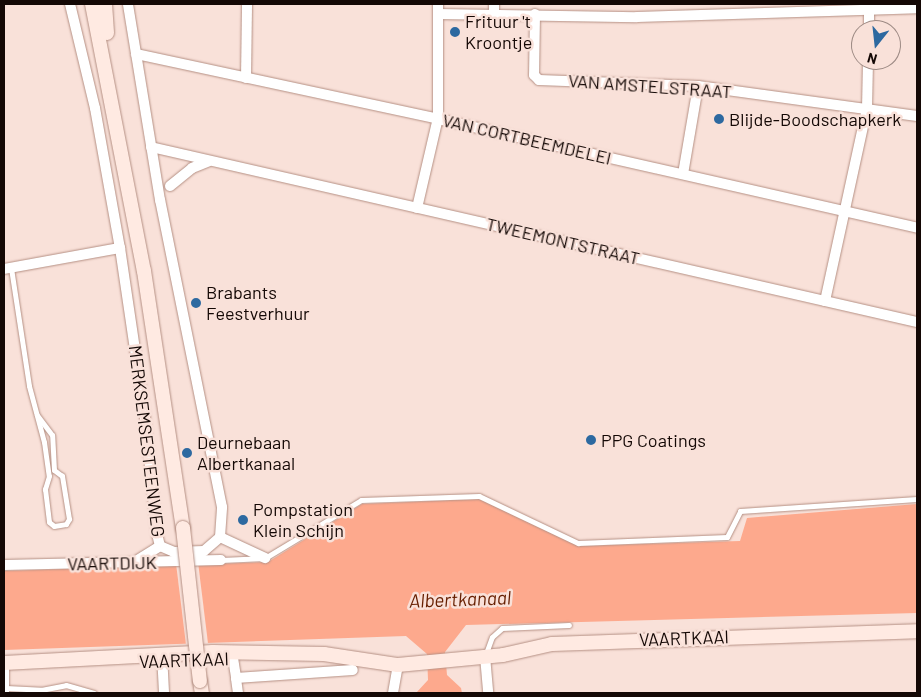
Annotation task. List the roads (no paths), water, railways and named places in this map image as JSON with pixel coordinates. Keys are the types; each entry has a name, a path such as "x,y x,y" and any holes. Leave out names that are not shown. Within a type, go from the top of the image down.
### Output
{"street":[{"name":"MERKSEMSESTEENWEG","path":"70,4 96,108 120,248 160,546 174,552 204,551 220,537"},
{"name":"MERKSEMSESTEENWEG","path":"92,4 110,84 147,290 183,528 201,687"},
{"name":"MERKSEMSESTEENWEG","path":"105,4 110,84"},
{"path":"128,4 151,146 222,507 220,537 265,558"},
{"path":"246,78 247,4"},
{"path":"869,7 869,20"},
{"path":"417,208 438,118 438,9 494,9 534,14 637,17 869,7 917,8"},
{"name":"VAN AMSTELSTRAAT","path":"534,14 534,75 539,80 698,86 917,116"},
{"name":"VAN CORTBEEMDELEI","path":"136,54 438,118 917,228"},
{"path":"825,301 867,109 868,70"},
{"path":"683,174 698,86"},
{"name":"TWEEMONTSTRAAT","path":"151,146 209,161 917,322"},
{"path":"170,186 192,168 209,161"},
{"path":"8,269 120,248"},
{"path":"134,562 160,546"},
{"name":"VAARTDIJK","path":"4,565 221,560"},
{"name":"VAARTKAAI","path":"5,663 111,658 122,662 213,652 258,655 324,654 398,665 485,656 552,644 917,631"},
{"name":"VAARTKAAI","path":"162,658 233,658 258,655"},
{"path":"485,656 488,693"},
{"path":"162,658 164,693"},
{"path":"233,658 238,693"},
{"path":"393,693 398,665"},
{"path":"236,678 353,670"}],"lane":[{"path":"8,269 29,386 37,415 49,476 45,489 49,522 54,526 66,524 69,519 62,476 54,470 52,435 37,415"},
{"path":"221,560 265,558 361,500 479,496 578,543 727,537 740,511 917,499"},
{"path":"485,656 492,637 502,628 569,625"},
{"path":"5,663 6,691 41,690 66,685 94,693"}],"water":[{"name":"Albertkanaal","path":"479,499 579,546 740,541 747,518 917,504 917,613 466,625 445,652 447,675 461,688 462,693 416,693 428,680 427,654 406,636 4,650 4,571 268,562 362,504"}],"place":[{"name":"Frituur 't Kroontje","path":"455,32"},
{"name":"Blijde-Boodschapkerk","path":"719,119"},
{"name":"Brabants Feestverhuur","path":"196,303"},
{"name":"PPG Coatings","path":"591,440"},
{"name":"Deurnebaan Albertkanaal","path":"187,453"},
{"name":"Pompstation Klein Schijn","path":"243,520"}]}
